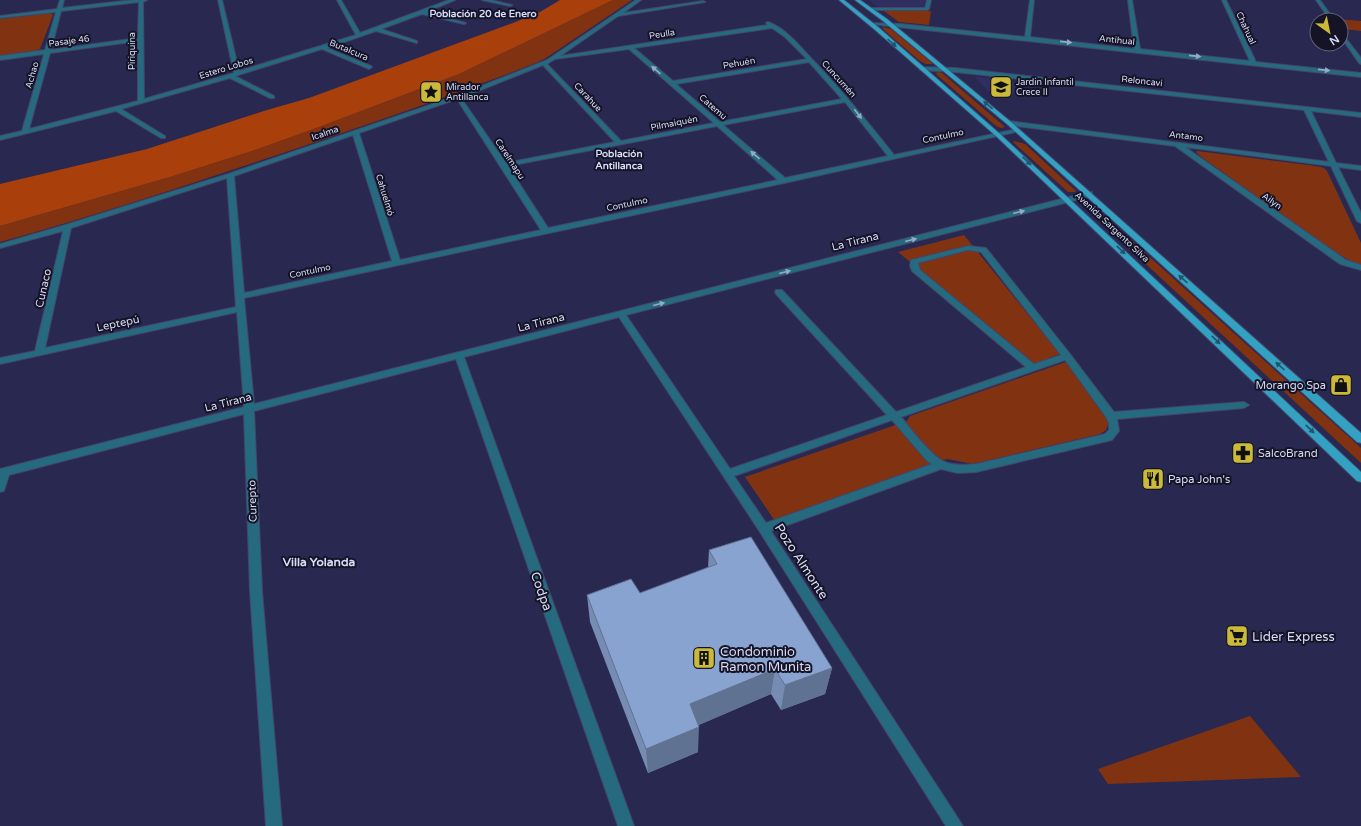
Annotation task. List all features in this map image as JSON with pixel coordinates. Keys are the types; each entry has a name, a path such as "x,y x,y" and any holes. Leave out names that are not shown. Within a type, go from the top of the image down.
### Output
{"main road":[{"name":"Avenida Sargento Silva","path":"841,0 872,24 998,135 1360,477"},
{"name":"Avenida Sargento Silva","path":"858,0 890,24 1009,123 1361,439"}],"street":[{"name":"Achao","path":"26,132 62,0"},
{"name":"Piriquina","path":"141,0 141,102"},
{"path":"0,17 145,0"},
{"path":"220,0 237,74"},
{"name":"Butalcura","path":"339,0 359,36"},
{"name":"Estero Lobos","path":"0,138 118,109 323,48 423,13 441,2 453,0"},
{"path":"484,0 510,5"},
{"name":"Icalma","path":"0,246 68,227 230,175 458,97 552,59 639,0"},
{"path":"870,9 927,9 929,0"},
{"path":"1027,38 1032,0"},
{"path":"1130,0 1137,50"},
{"name":"Chahual","path":"1224,0 1253,62"},
{"path":"1318,0 1326,12"},
{"path":"616,16 703,2"},
{"path":"423,13 464,23"},
{"name":"Cuncumén","path":"764,22 783,32 810,60 846,100 892,158"},
{"name":"Antihual","path":"872,24 890,24 1027,38 1361,75"},
{"name":"Peulla","path":"552,59 773,26"},
{"path":"378,30 415,42"},
{"name":"Pasaje 46","path":"0,58 141,39"},
{"path":"1349,45 1361,62"},
{"name":"Catemu","path":"630,47 784,180"},
{"name":"Butalcura","path":"323,48 369,67"},
{"name":"Pehuén","path":"672,83 810,60"},
{"name":"Carahue","path":"544,63 618,143"},
{"name":"Reloncavi","path":"922,69 944,69 1361,115"},
{"path":"231,76 272,97"},
{"name":"Carelmapu","path":"458,97 546,231"},
{"name":"Pilmaiquén","path":"504,165 846,100"},
{"path":"1306,108 1361,221"},
{"path":"118,109 163,137"},
{"name":"Antamo","path":"1009,123 1176,143 1361,168"},
{"name":"Contulmo","path":"240,296 1017,131"},
{"name":"Cahuelmó","path":"356,133 397,263"},
{"name":"Ailyn","path":"1176,143 1343,262 1361,268"},
{"name":"Curepto","path":"230,175 249,409 256,591 274,826"},
{"name":"La Tirana","path":"2,472 1089,194"},
{"name":"Cunaco","path":"39,353 68,227"},
{"path":"779,292 895,416 931,458 941,465 958,469 976,468 1108,437 1114,431 1114,423 1111,416 1067,356 983,250 968,248 914,262 916,271 1033,368"},
{"name":"Leptepú","path":"0,361 241,309"},
{"name":"Pozo Almonte","path":"621,314 764,529 955,826"},
{"name":"Codpa","path":"459,356 626,826"},
{"path":"727,474 1067,356"},
{"path":"1111,416 1244,405"},
{"path":"764,529 941,465"},
{"path":"0,488 2,472"}],"shaded area":[{"path":"560,0 613,0 459,74 319,127 258,149 170,177 0,226 0,184 147,149 309,98 513,23 540,12"},
{"path":"613,0 632,0 546,58 536,63 437,100 271,157 102,212 0,242 0,226 170,177 258,149 319,127 459,74"},
{"path":"869,0 926,0 923,8 878,7"},
{"path":"884,11 931,11 929,25 899,22"},
{"path":"50,13 53,15 40,49 33,52 0,56 0,19"},
{"path":"1349,20 1361,21 1361,31 1349,30"},
{"path":"882,27 891,29 933,64 926,64 920,61"},
{"path":"936,73 942,73 1005,127 1001,128 996,126 937,75"},
{"name":"Jardin Infantil Crece II","path":"974,76 1018,83 1018,95 988,91"},
{"path":"1013,142 1025,144 1076,191 1068,192"},
{"path":"1196,152 1324,168 1327,171 1361,243 1361,265 1352,262 1330,249 1200,156"},
{"path":"1084,202 1091,204 1361,448 1361,463 1081,204"},
{"path":"964,235 1060,354 1034,364 898,252"},
{"path":"1066,362 1109,422 1106,430 1100,434 973,464 947,459 775,521 745,477 907,421 910,416"},
{"path":"1250,716 1301,777 1108,784 1098,769"}],"building":[{"name":"Condominio Ramon Munita","path":"751,537 832,668 785,685 775,669 690,704 699,727 646,749 587,595 631,579 640,593 717,564 709,550"}],"place":[{"name":"Jardin Infantil Crece II","path":"1001,87"},
{"name":"Mirador Antillanca","path":"431,92"},
{"name":"Morango Spa","path":"1341,385"},
{"name":"SalcoBrand","path":"1243,453"},
{"name":"Papa John's","path":"1153,479"},
{"name":"Lider Express","path":"1237,636"},
{"name":"Condominio Ramon Munita","path":"704,658"}],"district":[{"name":"Población 20 de Enero","path":"483,13"},
{"name":"Población Antillanca","path":"619,158"},
{"name":"Villa Yolanda","path":"319,562"}]}
